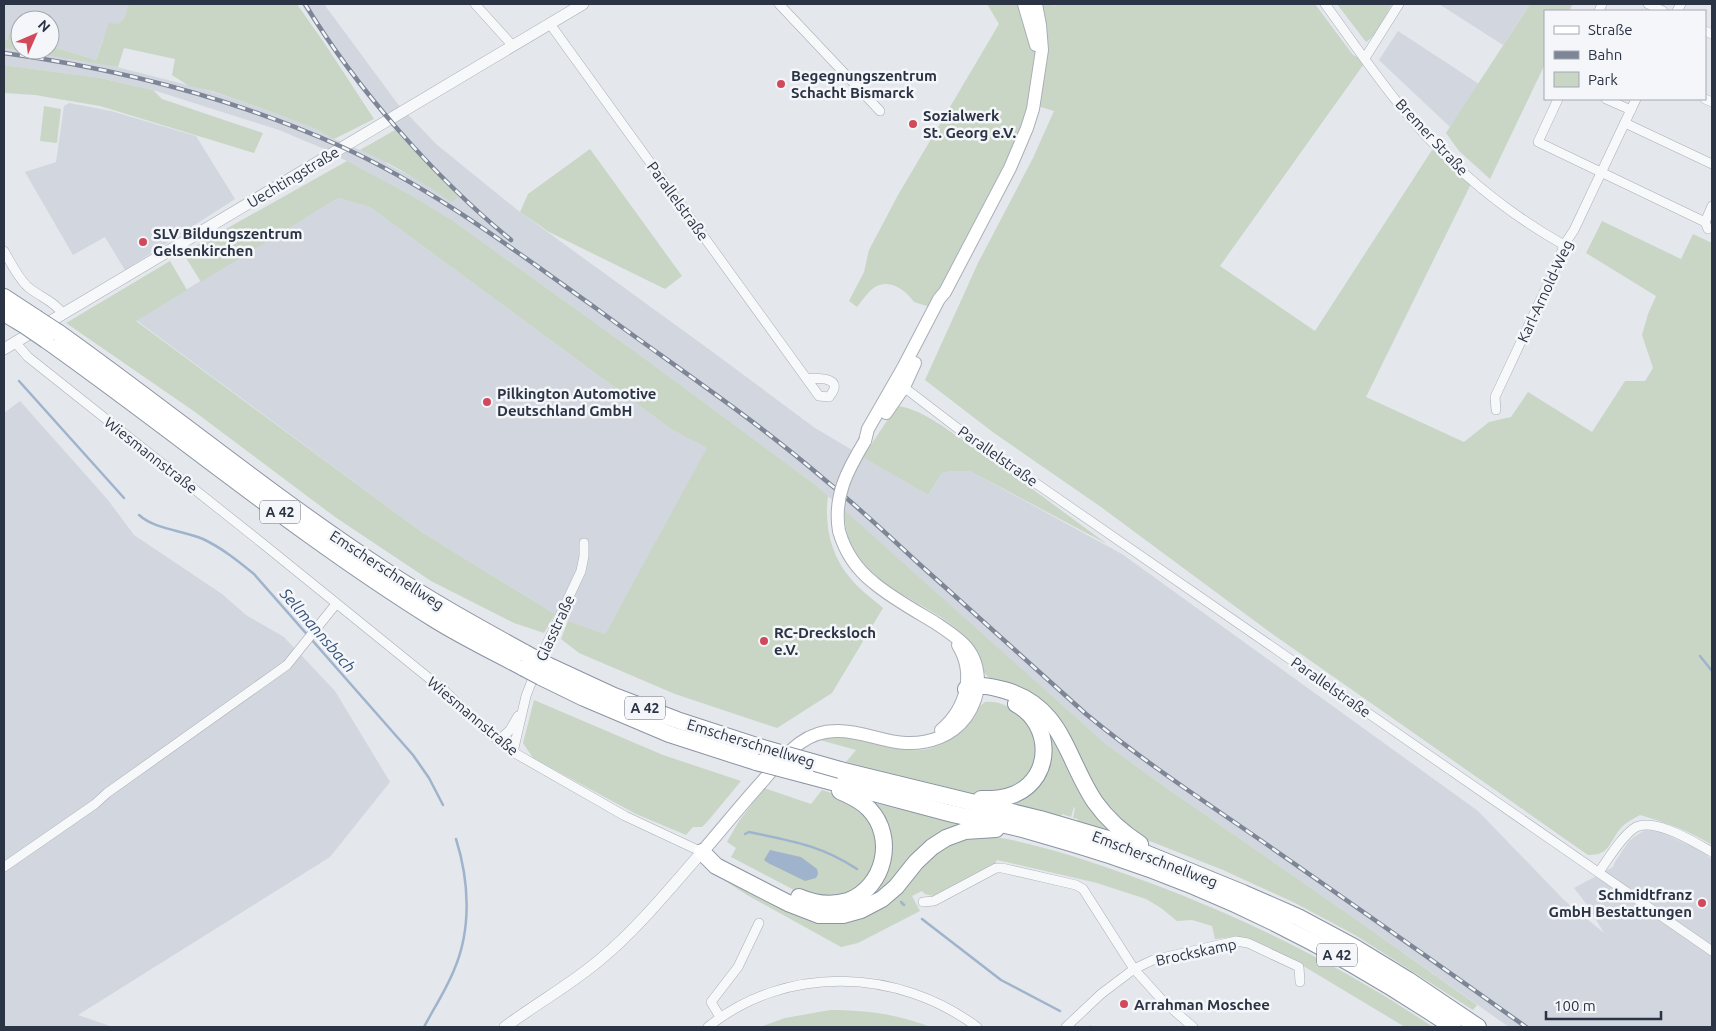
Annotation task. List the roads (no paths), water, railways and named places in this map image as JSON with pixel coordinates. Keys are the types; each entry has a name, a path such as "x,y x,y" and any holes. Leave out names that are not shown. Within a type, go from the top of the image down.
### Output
{"highway":[{"name":"Emscherschnellweg","path":"4,297 30,321 118,375 320,526 373,563 524,661 544,671 677,720 806,775 946,797 1040,819 1118,842 1243,892 1290,914 1354,947 1408,980 1478,1027"},
{"name":"Emscherschnellweg","path":"4,313 30,321"},
{"path":"946,797 991,799 1004,798 1015,794 1025,789 1033,781 1043,760 1044,749 1041,732 1029,713 1009,702 974,689"},
{"path":"974,689 1014,693 1031,702 1045,714 1056,728 1090,794 1101,810 1116,826 1135,841 1176,866"},
{"name":"Emscherschnellweg","path":"761,756 946,812 1026,830 1110,855 1166,875 1252,912 1338,956 1400,992 1453,1027"},
{"path":"702,852 727,862 796,896 813,902 831,904 856,897 870,886 879,871 884,853 883,834 875,817 862,802 832,778"},
{"path":"702,852 716,866 788,903 819,915 843,915 861,910 882,899 896,887 916,862 932,847 946,838 965,831 985,829 1026,830"}],"main road":[{"path":"1024,4 1035,41 1039,67"},
{"path":"702,852 780,761 795,747 810,737 842,730 888,741 916,743 940,737 955,729 971,709 976,667 970,651 958,638 875,584 865,575 850,558 839,530 837,516 840,489 851,465 898,388 944,302 945,292 1010,168 1024,136 1033,110 1042,42 1036,4"}],"street":[{"path":"475,4 513,46"},
{"name":"Uechtingstraße","path":"4,350 583,4"},
{"path":"779,4 880,111"},
{"name":"Bremer Straße","path":"1325,4 1414,122 1459,169 1516,215 1564,245"},
{"path":"1364,58 1399,4"},
{"path":"1648,4 1662,10"},
{"name":"Parallelstraße","path":"550,24 806,378"},
{"path":"1558,100 1538,142 1706,225 1712,206"},
{"path":"1608,100 1631,110"},
{"name":"Karl-Arnold-Weg","path":"1496,410 1495,397 1556,267 1564,245 1574,230 1636,100"},
{"path":"1625,123 1712,164"},
{"path":"4,251 21,280 29,288 58,307 63,314"},
{"name":"Wiesmannstraße","path":"15,342 28,357 446,692 498,741 513,752 625,816 702,852"},
{"name":"Parallelstraße","path":"898,388 1712,952"},
{"name":"Glasstraße","path":"513,752 521,712 542,652 581,571 584,543"},
{"path":"4,867 95,804 107,793 287,665 336,604"},
{"name":"Glasstraße","path":"498,741 510,730 521,712"},
{"path":"1599,872 1625,836 1642,824 1652,825 1677,834 1712,852"},
{"path":"505,1027 580,977 610,951 652,910 702,852"},
{"path":"923,902 934,901 996,868 1076,885 1083,889 1134,968 1162,1000 1193,1027"},
{"path":"720,1017 711,1002 738,967 759,924"},
{"name":"Brockskamp","path":"1066,1027 1101,994 1134,968 1152,960 1236,941 1248,943 1299,967 1300,982"},
{"path":"708,1027 736,1007 786,987 804,983 853,981 890,986 926,997 948,1008 977,1027"}],"water":[{"path":"770,850 801,857 817,869 818,874 816,878 805,881 768,863 764,860"}],"waterway":[{"name":"Sellmannsbach","path":"19,381 124,498"},
{"name":"Sellmannsbach","path":"139,515 153,524 203,539 230,555 254,574 413,755 429,778 443,805"},
{"path":"1700,656 1712,671"},
{"path":"745,834 749,832 779,838 818,849 857,869"},
{"name":"Sellmannsbach","path":"424,1027 451,977 464,938 467,904 466,888 456,839"},
{"path":"901,902 904,905"},
{"path":"922,919 1001,980 1060,1011"}],"railway":[{"path":"305,4 325,36 372,99 398,130 425,160 511,240"},
{"path":"4,53 133,77 259,113 340,146 408,181 440,200 597,309 741,413 798,457 860,510 1086,714 1130,749 1526,1027"}],"place":[{"name":"Begegnungszentrum Schacht Bismarck","path":"781,84"},
{"name":"Sozialwerk St. Georg e.V.","path":"913,124"},
{"name":"SLV Bildungszentrum Gelsenkirchen","path":"143,242"},
{"name":"Pilkington Automotive Deutschland GmbH","path":"487,402"},
{"name":"RC-Drecksloch e.V.","path":"764,641"},
{"name":"Schmidtfranz GmbH Bestattungen","path":"1702,903"},
{"name":"Arrahman Moschee","path":"1124,1004"}]}
